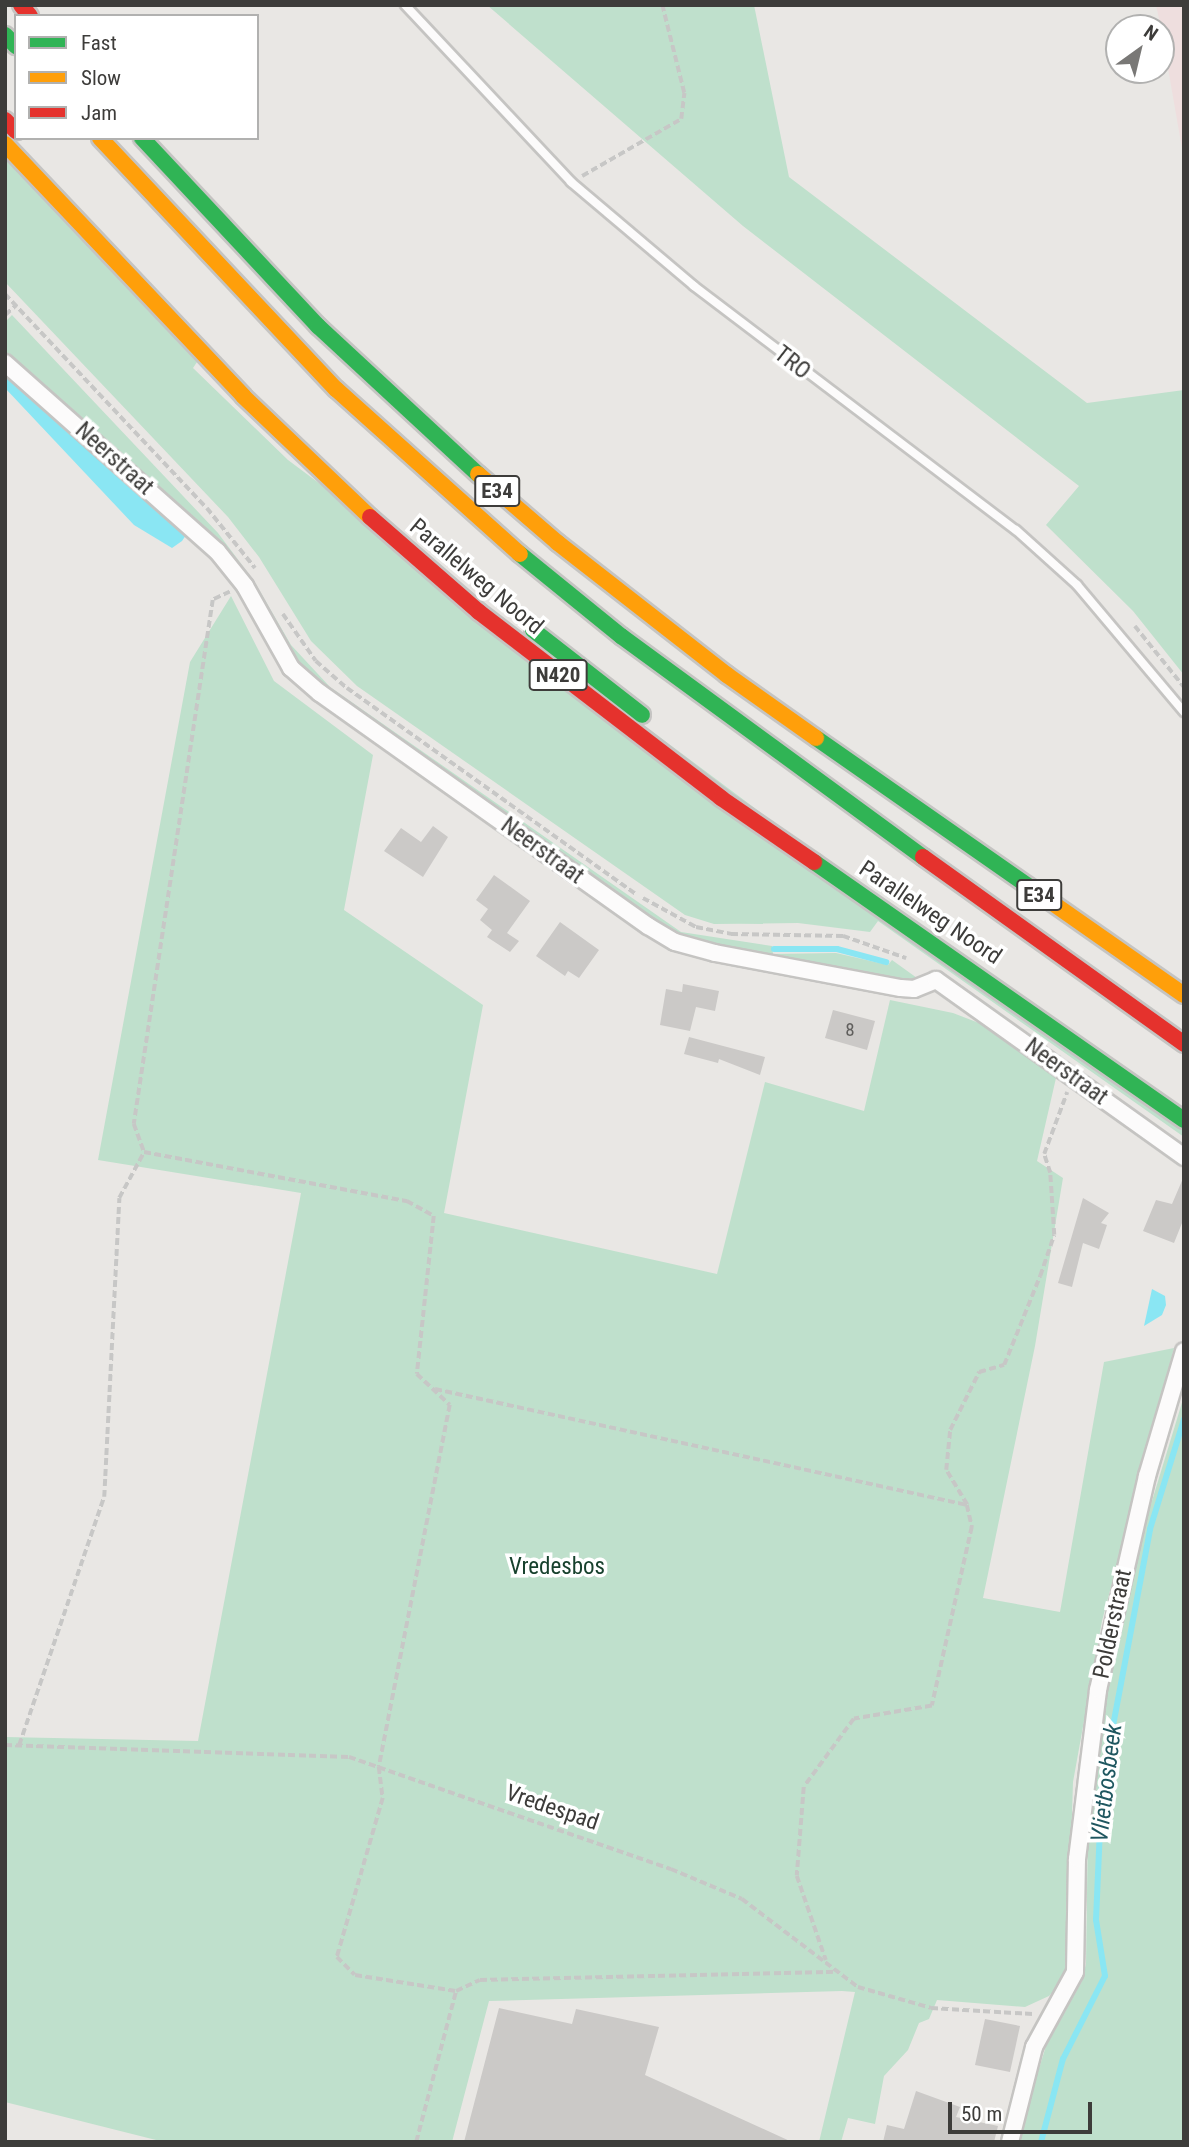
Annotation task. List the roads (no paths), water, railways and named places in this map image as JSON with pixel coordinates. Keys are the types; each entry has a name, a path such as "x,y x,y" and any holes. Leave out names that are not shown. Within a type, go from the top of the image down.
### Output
{"highway":[{"name":"Parallelweg Noord","path":"24,140 251,380 450,563"},
{"name":"E34","path":"102,140 336,389 486,526 621,636 773,750 1184,1044"},
{"name":"E34","path":"144,140 318,326 426,429 558,543 727,675 1184,995"},
{"name":"Parallelweg Noord","path":"5,144 243,396 351,501 480,612 721,798 1184,1120"},
{"name":"Parallelweg Noord","path":"515,616 665,733"},
{"path":"1140,1068 1184,1099"}],"street":[{"name":"Neerstraat","path":"5,363 217,551 244,586 277,647 300,676 648,926 676,942 715,953 888,986 914,989 936,980 1184,1157"},
{"name":"Polderstraat","path":"1010,2142 1034,2047 1075,1972 1079,1951 1077,1859 1098,1689 1144,1489 1184,1352"}],"lane":[{"name":"TRO","path":"405,5 571,182 704,295 1016,530 1077,585 1184,712"}],"water":[{"path":"5,374 186,535 182,541 172,548 134,525 5,388"},
{"path":"1152,1289 1165,1296 1166,1305 1162,1315 1144,1326"}],"waterway":[{"path":"774,949 837,949 886,962"},
{"name":"Vlietbosbeek","path":"1041,2142 1063,2059 1105,1976 1096,1920 1102,1784 1150,1529 1184,1419"}],"park label":[{"name":"Vredesbos","path":"557,1567"}]}
